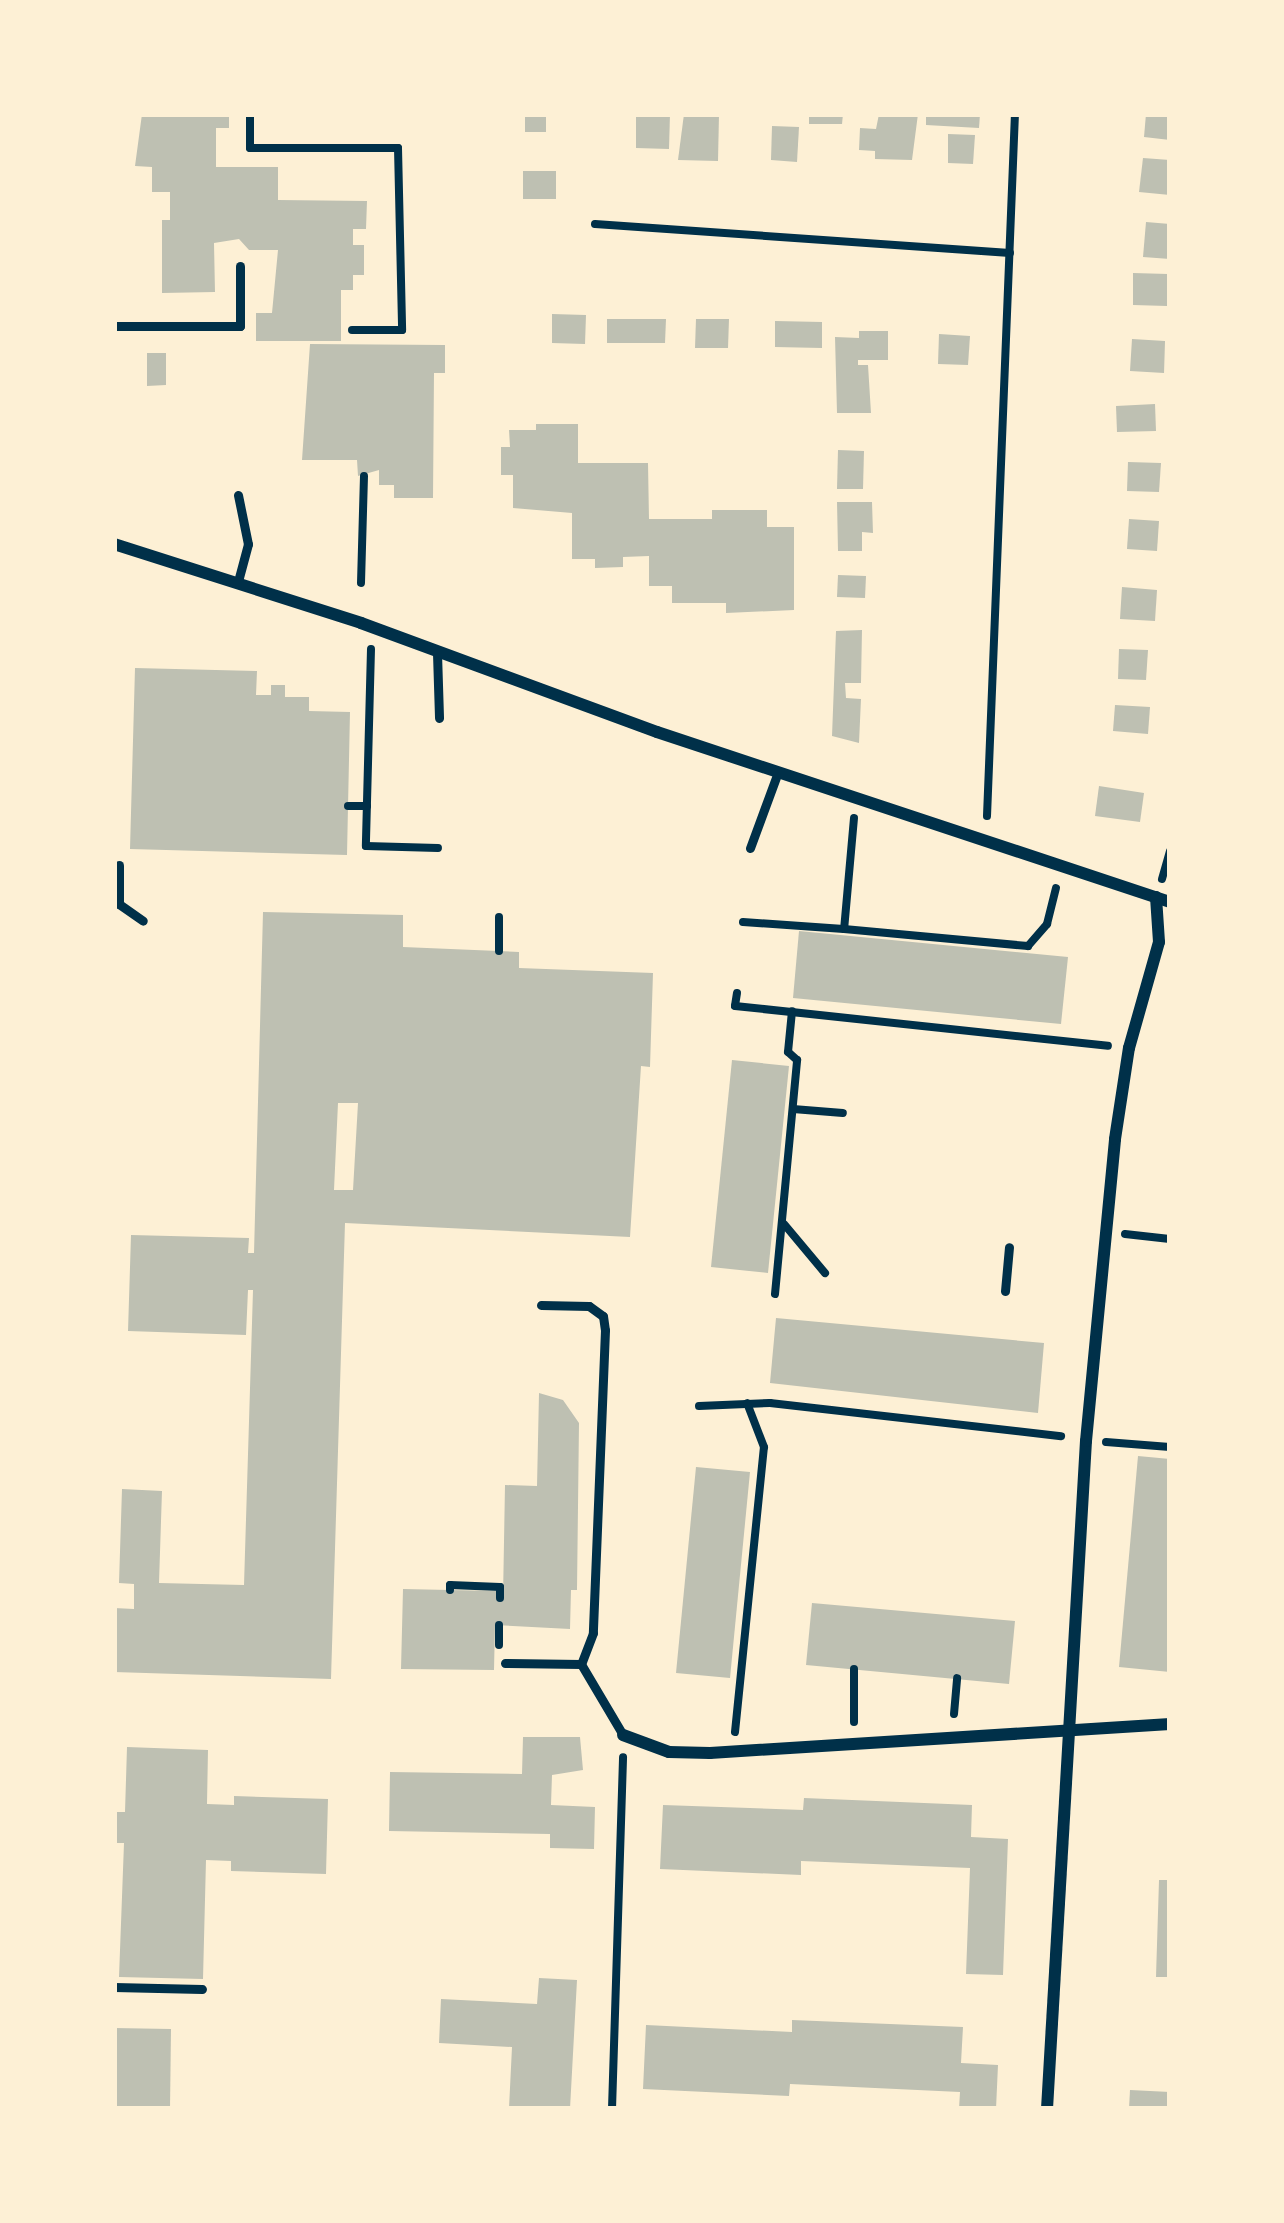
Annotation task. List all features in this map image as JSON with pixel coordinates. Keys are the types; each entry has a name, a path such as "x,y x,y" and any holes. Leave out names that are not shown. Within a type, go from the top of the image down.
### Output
{"street":[{"path":"114,544 372,627 855,799 1163,900 1159,943 1129,1048 1106,1232 1066,1727 1046,2109"},
{"path":"622,1735 669,1752 733,1752 952,1734 1170,1724"}],"lane":[{"path":"114,326 240,326 240,266"},
{"path":"238,495 248,544 238,582"},
{"path":"437,653 439,718"},
{"path":"750,848 778,772"},
{"path":"119,865 119,904 143,921"},
{"path":"1005,1291 1009,1247"},
{"path":"541,1305 589,1306 603,1316 605,1330 593,1633 580,1664"},
{"path":"505,1663 580,1664"},
{"path":"580,1664 622,1735"},
{"path":"114,1987 202,1989"}],"path":[{"path":"250,114 250,148 398,148 402,330 352,330"},
{"path":"982,841 991,798 1015,114"},
{"path":"595,224 1010,253"},
{"path":"361,584 364,476"},
{"path":"372,627 366,846 438,848"},
{"path":"844,929 855,799"},
{"path":"348,806 367,806"},
{"path":"742,922 1028,946 1047,924 1061,866"},
{"path":"499,917 499,951"},
{"path":"736,993 735,1006 1129,1048"},
{"path":"775,1294 797,1060 788,1052 793,1010"},
{"path":"793,1108 843,1113"},
{"path":"782,1222 825,1274"},
{"path":"1106,1232 1170,1239"},
{"path":"733,1752 764,1448 747,1403"},
{"path":"699,1406 747,1403 1170,1448"},
{"path":"449,1590 449,1586 500,1587 500,1598"},
{"path":"854,1669 854,1741"},
{"path":"952,1734 957,1678"},
{"path":"612,2109 625,1803 622,1735"}],"building":[{"path":"142,114 229,114 229,128 216,128 216,167 278,167 278,200 367,201 366,229 353,229 353,245 364,245 364,275 353,275 353,290 341,290 341,341 256,341 256,313 272,313 278,250 249,250 239,239 214,243 215,292 162,293 162,220 170,220 170,192 152,192 152,167 135,166"},
{"path":"525,114 546,114 546,132 525,132"},
{"path":"636,114 670,114 669,149 636,148"},
{"path":"684,114 719,114 718,161 678,160"},
{"path":"809,114 843,114 842,124 809,124"},
{"path":"879,114 918,114 912,160 875,159 875,151 859,150 860,128 876,129"},
{"path":"926,114 980,114 979,128 926,125"},
{"path":"1146,114 1170,114 1170,140 1144,137"},
{"path":"772,126 799,127 797,162 771,160"},
{"path":"948,134 975,135 973,164 948,163"},
{"path":"1143,158 1170,160 1170,195 1139,192"},
{"path":"523,171 556,171 556,199 523,199"},
{"path":"1146,222 1170,224 1170,259 1143,257"},
{"path":"1133,273 1168,274 1167,306 1133,305"},
{"path":"552,314 586,315 585,344 552,343"},
{"path":"607,319 666,319 665,343 607,343"},
{"path":"696,319 729,319 728,348 695,348"},
{"path":"775,321 822,322 822,348 775,347"},
{"path":"859,331 888,331 888,360 858,360 858,365 868,365 871,413 837,413 835,337 859,338"},
{"path":"939,334 970,336 968,365 938,364"},
{"path":"1132,339 1165,341 1164,373 1130,371"},
{"path":"310,344 445,345 445,373 434,373 433,498 394,498 394,485 379,485 379,470 358,476 357,460 302,460"},
{"path":"147,353 166,353 166,385 147,386"},
{"path":"1155,404 1156,431 1117,432 1116,406"},
{"path":"536,424 578,424 578,463 648,463 649,519 712,519 712,510 767,510 767,527 794,527 794,610 726,613 726,603 672,603 672,586 649,586 649,556 623,557 623,567 595,568 595,559 572,559 572,513 513,508 513,475 501,475 501,447 510,447 509,430 536,430"},
{"path":"838,450 864,451 863,489 837,489"},
{"path":"1128,462 1161,463 1159,492 1127,491"},
{"path":"837,502 872,502 873,533 862,532 862,551 838,551"},
{"path":"1129,519 1159,521 1157,551 1127,549"},
{"path":"838,575 866,576 865,598 837,597"},
{"path":"1122,587 1157,590 1155,621 1120,619"},
{"path":"862,630 861,683 845,683 846,698 861,699 859,743 832,736 836,631"},
{"path":"1119,649 1148,650 1146,680 1118,679"},
{"path":"135,668 257,671 256,695 271,695 271,685 285,685 285,697 309,697 309,711 350,712 347,855 130,849"},
{"path":"1115,705 1150,707 1148,734 1113,731"},
{"path":"1099,786 1144,793 1140,822 1095,816"},
{"path":"263,912 403,915 403,947 519,952 519,968 653,973 650,1067 641,1066 630,1237 345,1223 331,1679 114,1672 114,1608 134,1609 134,1584 119,1583 122,1489 162,1491 159,1583 244,1585 253,1290 248,1290 246,1335 128,1331 131,1235 249,1238 248,1253 254,1253","holes":["338,1103 358,1103 353,1190 334,1190"]},
{"path":"799,931 1068,957 1061,1024 793,998"},
{"path":"732,1060 789,1066 768,1273 711,1267"},
{"path":"776,1318 1044,1343 1038,1413 770,1383"},
{"path":"539,1393 563,1400 579,1423 577,1590 571,1590 570,1629 495,1625 494,1670 401,1669 403,1589 496,1591 496,1598 503,1598 505,1485 537,1486"},
{"path":"1138,1456 1170,1459 1170,1672 1119,1667"},
{"path":"696,1467 750,1472 730,1678 676,1673"},
{"path":"812,1603 1015,1621 1009,1684 806,1665"},
{"path":"523,1737 580,1737 583,1770 552,1775 551,1805 595,1807 594,1849 550,1848 550,1834 389,1831 390,1772 522,1774"},
{"path":"127,1747 208,1750 207,1804 234,1805 234,1796 328,1799 326,1874 231,1871 231,1861 206,1860 203,1979 119,1977 124,1843 116,1843 117,1812 125,1812"},
{"path":"804,1798 972,1805 971,1837 1008,1839 1003,1975 966,1974 970,1868 801,1861 801,1875 660,1869 663,1805 803,1810"},
{"path":"1159,1880 1170,1880 1170,1977 1156,1977"},
{"path":"539,1978 577,1980 570,2109 509,2108 512,2047 439,2043 441,1999 537,2004"},
{"path":"792,2020 963,2027 961,2063 998,2065 996,2109 959,2109 960,2092 790,2084 789,2096 643,2089 646,2025 792,2032"},
{"path":"114,2028 171,2029 170,2109 114,2109"},
{"path":"1130,2090 1170,2092 1170,2109 1129,2109"}]}
